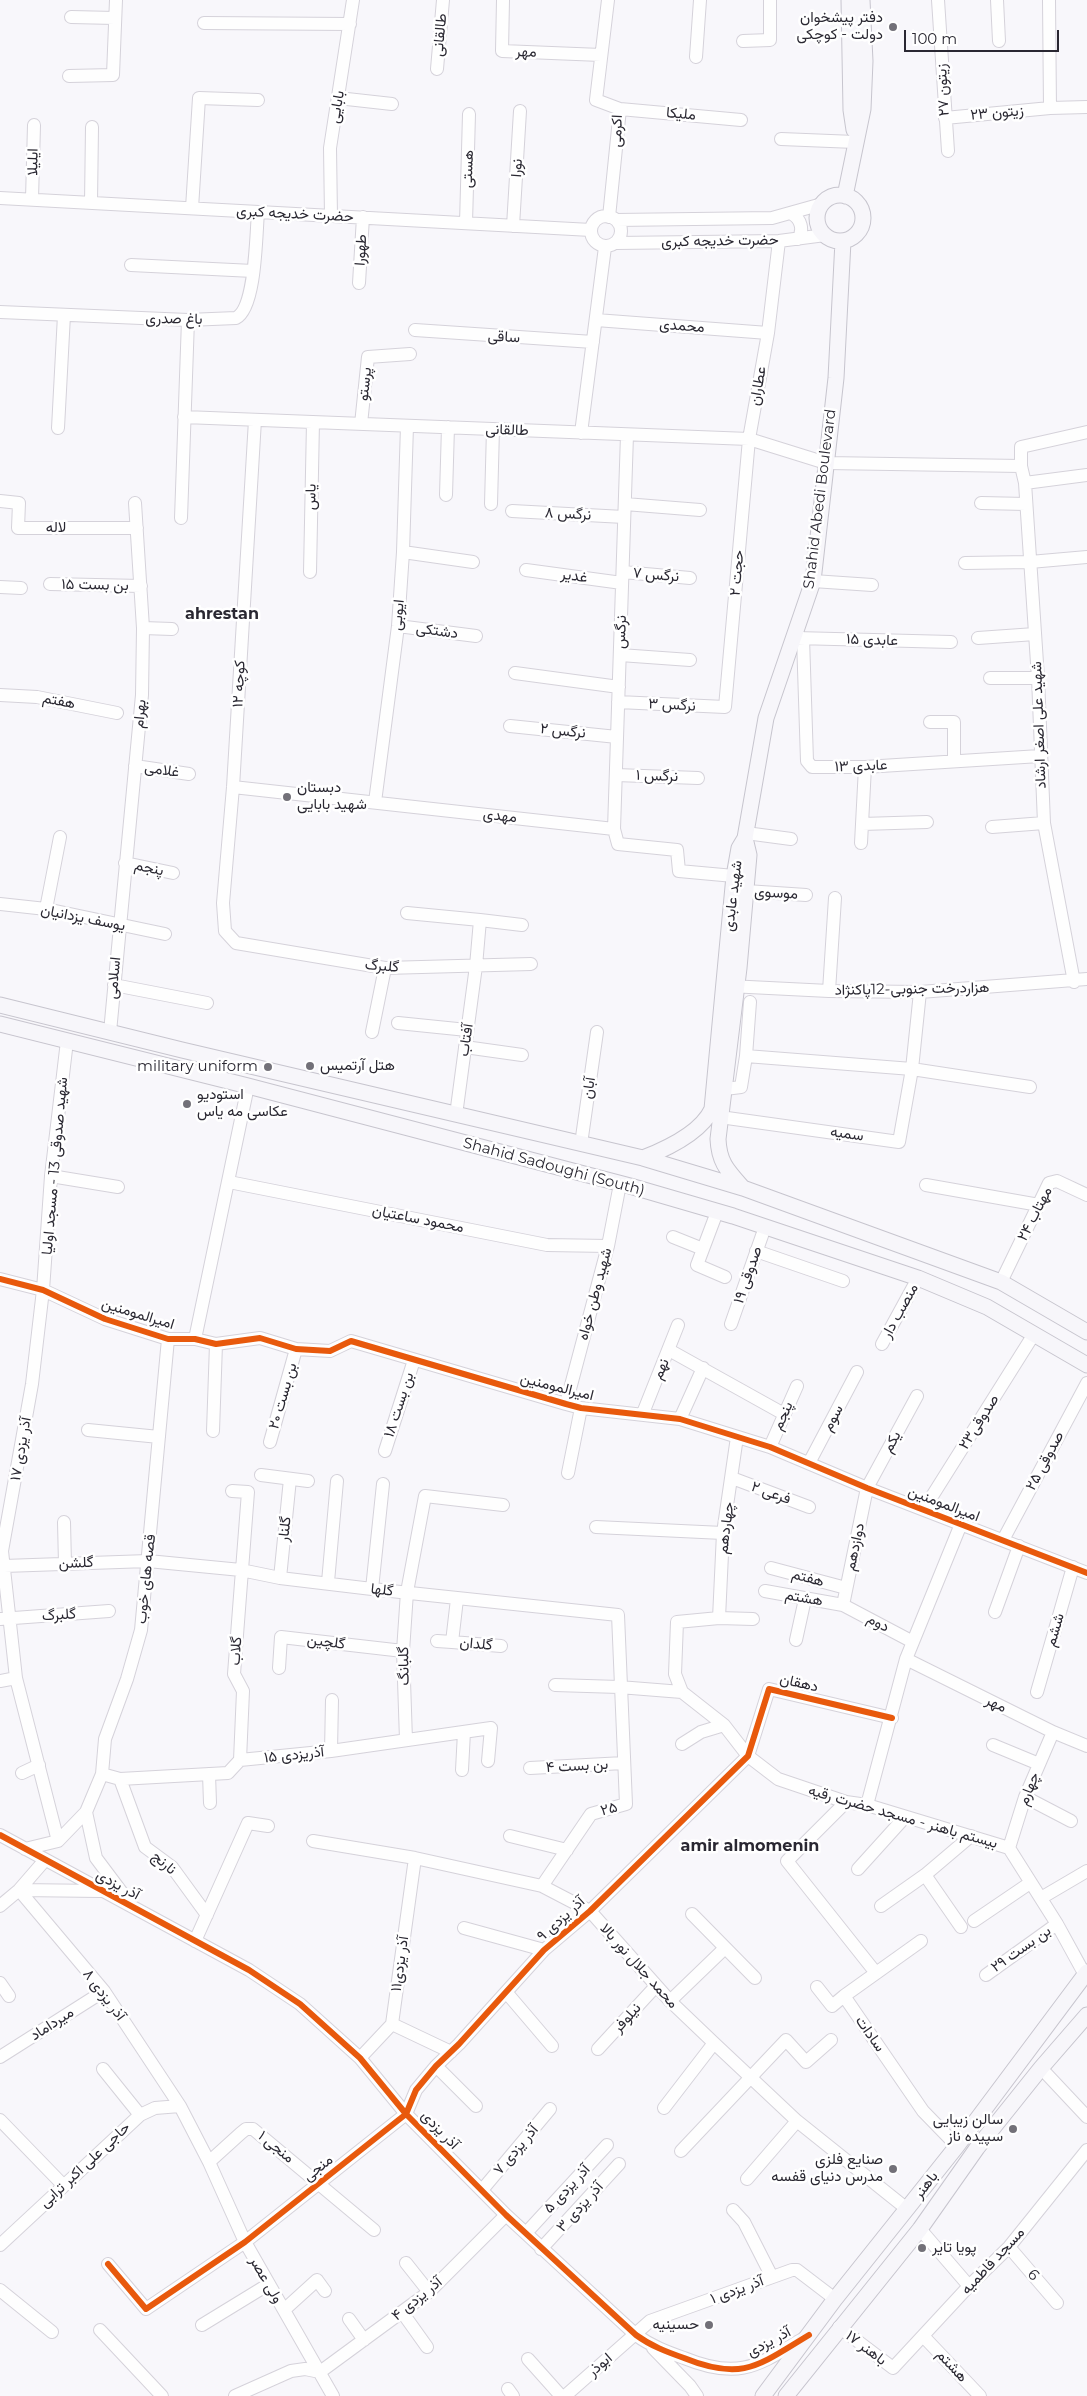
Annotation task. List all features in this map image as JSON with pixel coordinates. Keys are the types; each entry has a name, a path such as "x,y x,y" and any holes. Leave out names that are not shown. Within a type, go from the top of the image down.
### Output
{"main road":[{"path":"849,0 851,110 855,142"},
{"path":"845,196 863,108 865,61 862,0"},
{"path":"845,196 857,203 863,216 863,223 856,235 843,241 836,241 825,235 818,221 818,214 822,204 831,197 845,196"},
{"name":"Shahid Abedi Boulevard","path":"746,836 766,718 798,638 813,582 836,378 843,241"},
{"name":"شهید عابدی","path":"743,1188 724,1166 718,1155 720,1117 725,1089 734,876 739,848 746,836"},
{"name":"شهید عابدی","path":"643,1158 662,1150 689,1133 708,1117 712,1109 746,891 750,855 746,836"},
{"name":"Shahid Sadoughi (South)","path":"0,1005 182,1050 643,1158 743,1188 1001,1282 1087,1332"},
{"name":"Shahid Sadoughi (South)","path":"0,1024 248,1086 620,1184 717,1212 918,1278 987,1307 1087,1365"},
{"path":"177,1069 182,1050"},
{"name":"باهنر","path":"763,2396 835,2299 956,2146 1086,1973"},
{"name":"باهنر","path":"786,2396 920,2229 977,2148 1041,2068 1087,2015"}],"street":[{"path":"69,76 113,75 116,0"},
{"name":"بابایی","path":"331,216 330,148 353,0"},
{"name":"طالقانی","path":"437,69 443,0"},
{"name":"مهر","path":"503,0 502,51 601,56"},
{"name":"اکرمی","path":"608,0 596,100 620,109 613,219"},
{"path":"696,57 700,0"},
{"path":"743,41 770,40 770,0"},
{"name":"زیتون ۲۷","path":"938,0 948,151"},
{"path":"997,0 999,41"},
{"path":"1049,0 1050,108"},
{"path":"71,17 115,18"},
{"path":"204,23 350,24"},
{"path":"192,208 199,98 258,100"},
{"path":"338,98 392,104"},
{"name":"زیتون ۲۳","path":"945,118 1050,108 1087,107"},
{"name":"ملیکا","path":"620,109 741,120"},
{"name":"نورا","path":"513,226 520,111"},
{"name":"هستی","path":"466,223 469,114"},
{"name":"ایلیلا","path":"32,199 34,125"},
{"path":"91,203 92,127"},
{"path":"781,139 855,142"},
{"name":"حضرت خدیجه کبری","path":"0,198 590,230"},
{"name":"حضرت خدیجه کبری","path":"613,219 772,218 792,214 822,204"},
{"name":"باغ صدری","path":"0,312 188,320 236,318 241,316 246,308 253,271 258,212"},
{"path":"792,214 796,216 801,226 801,234 798,239"},
{"name":"طهورا","path":"359,283 363,217"},
{"path":"581,433 596,320 610,245 621,232 613,219 597,219 590,230 594,241 610,245"},
{"name":"حضرت خدیجه کبری","path":"610,245 779,241 825,235"},
{"name":"عطاران","path":"749,440 768,333 779,241"},
{"path":"131,264 253,271"},
{"path":"58,428 64,315"},
{"path":"181,518 188,320"},
{"name":"محمدی","path":"596,320 768,333"},
{"name":"ساقی","path":"415,330 593,342"},
{"name":"پرستو","path":"360,424 368,357 410,354"},
{"name":"طالقانی","path":"184,417 749,440 826,463 1021,466"},
{"name":"کوچه ۱۲","path":"236,943 225,931 223,903 233,787 255,420"},
{"name":"یاس","path":"310,572 313,422"},
{"name":"ایوبی","path":"375,802 398,626 406,426"},
{"path":"446,495 448,427"},
{"path":"491,504 493,429"},
{"path":"1021,466 1021,446 1087,432"},
{"name":"نرگس","path":"614,829 627,435"},
{"name":"حجت ۲","path":"725,708 749,440"},
{"name":"شهید علی اصغر ارشاد","path":"1021,466 1025,483 1038,678 1044,823 1081,981"},
{"path":"1025,483 1087,474"},
{"name":"لاله","path":"0,501 19,503 18,528 137,528"},
{"name":"بهرام","path":"119,925 142,696 143,628 135,503"},
{"path":"981,503 1026,504"},
{"name":"نرگس ۸","path":"512,511 700,510"},
{"path":"402,552 473,562"},
{"path":"965,562 1030,562 1087,557"},
{"name":"غدیر","path":"526,570 622,577"},
{"name":"نرگس ۷","path":"622,577 690,578"},
{"path":"813,582 872,585"},
{"name":"بن بست ۱۵","path":"50,584 141,586"},
{"path":"0,587 22,588"},
{"name":"دشتکی","path":"398,626 476,636"},
{"path":"143,628 172,629"},
{"path":"978,638 1035,634"},
{"name":"عابدی ۱۵","path":"798,638 951,642"},
{"name":"عابدی ۱۳","path":"798,638 807,761 812,767 865,767 1040,756"},
{"path":"620,655 690,660"},
{"path":"515,673 619,687"},
{"path":"990,678 1038,678"},
{"name":"هفتم","path":"0,695 37,697 117,713"},
{"name":"نرگس ۳","path":"618,702 725,708"},
{"path":"930,722 954,722 954,760"},
{"name":"نرگس ۲","path":"510,726 617,737"},
{"name":"غلامی","path":"135,766 189,774"},
{"path":"861,843 865,767"},
{"name":"نرگس ۱","path":"616,775 698,778"},
{"name":"مهدی","path":"233,787 614,829"},
{"path":"862,824 927,822"},
{"path":"992,827 1044,823"},
{"path":"614,829 618,844 677,850 679,871 734,876"},
{"path":"746,836 791,839"},
{"path":"46,909 60,837"},
{"name":"پنجم","path":"125,863 173,873"},
{"name":"موسوی","path":"746,891 806,895"},
{"path":"829,991 835,898"},
{"name":"یوسف یزدانیان","path":"0,904 46,909 165,934"},
{"path":"407,913 522,926"},
{"name":"آفتاب","path":"456,1114 476,966 480,920"},
{"name":"اسلامی","path":"110,1032 119,925"},
{"name":"گلبرگ","path":"236,943 385,968 531,964"},
{"path":"372,1032 385,968"},
{"name":"هزاردرخت جنوبی-12پاکنژاد","path":"730,986 829,991 920,992 1081,981"},
{"path":"114,984 207,1003"},
{"path":"912,1068 920,992"},
{"path":"725,1089 741,1087 746,1056 750,1002"},
{"path":"398,1023 467,1030"},
{"name":"آبان","path":"580,1144 597,1032"},
{"name":"شهید صدوقی 13 - مسجد اولیا","path":"43,1290 51,1176 67,1041"},
{"path":"465,1047 522,1055"},
{"path":"746,1056 912,1068 1030,1086"},
{"name":"سمیه","path":"720,1117 899,1142 912,1068"},
{"path":"195,1339 248,1086"},
{"path":"51,1176 118,1187"},
{"name":"مهتاب ۲۴","path":"1001,1282 1049,1184 1052,1181 1087,1195"},
{"name":"محمود ساعتیان","path":"229,1182 547,1245 608,1246"},
{"name":"شهید وطن خواه","path":"566,1404 608,1246 620,1184"},
{"path":"926,1185 1039,1205"},
{"path":"717,1212 697,1265 725,1277"},
{"name":"صدوقی ۱۹","path":"731,1324 764,1227"},
{"path":"673,1237 703,1250"},
{"path":"756,1251 843,1281"},
{"name":"منصب دار","path":"882,1344 918,1278"},
{"path":"0,1279 43,1290"},
{"name":"امیرالمومنین","path":"43,1290 105,1319 168,1339 195,1339 216,1344 260,1338 296,1349 330,1351 351,1341 581,1408 643,1413 680,1419 770,1447 867,1488 1087,1573"},
{"name":"آذر یزدی ۱۷","path":"43,1290 32,1384 1,1551 4,1566 5,1619 16,1678 58,1841"},
{"name":"نهم","path":"643,1413 678,1325"},
{"name":"صدوقی۲۳","path":"924,1509 1034,1334"},
{"name":"قصه های خوب","path":"58,1841 86,1812 102,1774 106,1738 127,1679 141,1630 168,1339"},
{"path":"213,1431 216,1344"},
{"name":"بن بست ۲۰","path":"270,1442 296,1349"},
{"path":"669,1350 784,1414"},
{"name":"بن بست ۱۸","path":"385,1451 414,1360"},
{"path":"680,1419 703,1368"},
{"name":"سوم","path":"808,1464 857,1372"},
{"name":"صدوقی ۲۵","path":"1003,1540 1087,1382"},
{"name":"پنجم","path":"770,1447 797,1386"},
{"name":"یکم","path":"867,1488 917,1396"},
{"path":"568,1474 581,1408"},
{"path":"88,1430 159,1437"},
{"name":"چهاردهم","path":"719,1618 723,1533 737,1438"},
{"path":"261,1475 308,1481"},
{"name":"فرعی ۲","path":"732,1478 809,1507"},
{"name":"گلنار","path":"280,1578 290,1479"},
{"path":"328,1582 338,1481"},
{"path":"372,1589 382,1484"},
{"name":"دوازدهم","path":"843,1605 867,1488"},
{"name":"گلاب","path":"232,1491 248,1492 234,1674 243,1690 240,1760"},
{"name":"گلبانگ","path":"406,1740 402,1651 407,1592 425,1496 503,1505"},
{"path":"64,1522 65,1564"},
{"path":"867,1805 892,1718 906,1660 961,1524"},
{"path":"596,1527 723,1533"},
{"path":"995,1612 1018,1546"},
{"name":"گلشن","path":"4,1566 148,1560"},
{"name":"گلها","path":"148,1560 241,1570 280,1578 328,1582 372,1589 618,1615"},
{"name":"ششم","path":"1037,1692 1073,1567"},
{"name":"هفتم","path":"771,1568 846,1588"},
{"name":"هشتم","path":"765,1591 843,1605"},
{"name":"گلدان","path":"452,1642 457,1598"},
{"path":"796,1640 805,1599"},
{"name":"دوم","path":"843,1605 913,1642"},
{"name":"گلبرگ","path":"5,1619 109,1611"},
{"name":"۲۵","path":"542,1886 591,1814 626,1804 619,1687 618,1615"},
{"path":"554,1685 619,1687 682,1692 675,1674 677,1622 719,1618 753,1619"},
{"name":"گلچین","path":"279,1668 281,1637 402,1651"},
{"name":"گلدان","path":"438,1641 501,1646"},
{"name":"مهر","path":"906,1660 1053,1732 1087,1746"},
{"path":"0,1681 16,1678"},
{"name":"دهقان","path":"748,1756 769,1689 892,1718"},
{"name":"بیستم باهنر - مسجد حضرت رقیه","path":"682,1692 724,1725 748,1756 778,1779 846,1802 867,1805 1009,1848 1086,1973"},
{"path":"331,1751 332,1700"},
{"path":"682,1744 701,1732 724,1725"},
{"name":"۱۵ آذریزدی","path":"102,1774 120,1779 228,1773 240,1760 331,1751 491,1728 488,1760"},
{"path":"462,1770 464,1732"},
{"name":"چهارم","path":"1009,1848 1025,1798 1053,1732"},
{"path":"993,1745 1039,1764"},
{"name":"آذر یزدی ۹","path":"406,2114 416,2090 436,2066 544,1950 590,1911 748,1756"},
{"name":"بن بست ۴","path":"530,1768 624,1763"},
{"path":"22,1774 39,1765"},
{"path":"209,1774 210,1803"},
{"name":"نارنج","path":"120,1779 145,1847 172,1866 207,1915"},
{"path":"1025,1798 1071,1821"},
{"path":"846,1802 787,1861 876,1973"},
{"path":"86,1812 96,1858 114,1885 133,1907"},
{"path":"858,1869 905,1817"},
{"path":"195,1941 248,1823 268,1826"},
{"name":"آذر یزدی","path":"0,1835 249,1970 300,2004 360,2058 406,2114 506,2215 636,2335 650,2344 708,2368 738,2370 762,2363 808,2335"},
{"path":"510,1836 567,1850"},
{"path":"881,1906 972,1836"},
{"path":"25,1849 58,1841"},
{"name":"محمد جلال نور بالا","path":"313,1842 415,1858 542,1886 590,1911 670,2001 751,2078 797,2121 907,2209"},
{"name":"آذر یزدی۱۱","path":"392,2024 415,1858"},
{"path":"0,1906 19,1890 46,1860"},
{"path":"1040,1898 1087,1871"},
{"path":"925,1874 961,1926"},
{"path":"974,1921 1030,1883"},
{"path":"19,1890 102,1892"},
{"name":"۸ آذر یزدی","path":"19,1890 104,1991 180,2106"},
{"path":"692,1914 755,1978"},
{"name":"بن بست ۲۹","path":"986,1974 1057,1924"},
{"path":"464,1928 544,1950"},
{"path":"817,1986 832,2006 921,1941"},
{"path":"670,2001 725,1948"},
{"path":"0,1983 9,1996"},
{"name":"نیلوفر","path":"598,2049 656,1986"},
{"name":"میرداماد","path":"0,2057 104,1991"},
{"path":"506,1992 552,2046"},
{"name":"سادات","path":"844,1996 923,2111 956,2146"},
{"path":"360,2058 392,2024 451,2052"},
{"path":"680,2151 786,2040 806,2062 830,2040"},
{"path":"664,2108 714,2043"},
{"path":"436,2066 476,2106"},
{"path":"1041,2068 1087,2117"},
{"path":"102,2069 140,2115"},
{"name":"حاجی علی اکبر ترابی","path":"0,2245 5,2232 63,2185 140,2115 155,2108 180,2106"},
{"name":"ولی عصر","path":"180,2106 209,2162 245,2242 334,2396"},
{"name":"آذر یزدی ۷","path":"482,2190 550,2109"},
{"name":"منجی","path":"108,2264 146,2309 245,2242 406,2114"},
{"path":"0,2120 63,2185"},
{"path":"747,2179 797,2121"},
{"name":"منجی ۱","path":"209,2162 240,2133 246,2129 253,2129 320,2183"},
{"name":"آذر یزدی ۵","path":"526,2234 608,2145"},
{"name":"مسجد فاطمیه","path":"893,2368 924,2337 968,2286 1009,2247 1087,2150"},
{"name":"آذر یزدی ۳","path":"541,2249 619,2164"},
{"path":"320,2183 374,2230"},
{"path":"733,2210 744,2222 772,2277"},
{"name":"۴ آذر یزدی","path":"320,2372 429,2292 506,2215"},
{"path":"920,2229 968,2286"},
{"name":"6","path":"1009,2247 1057,2303"},
{"path":"406,2263 429,2292"},
{"name":"آذر یزدی ۱","path":"636,2335 650,2321 792,2270 797,2270 835,2299"},
{"path":"284,2310 317,2280 325,2291"},
{"path":"202,2324 269,2284"},
{"path":"0,2290 52,2332"},
{"path":"402,2312 427,2347"},
{"path":"349,2319 364,2340"},
{"name":"باهنر ۱۷","path":"839,2328 893,2368"},
{"path":"100,2330 162,2396"},
{"name":"ابوذر","path":"565,2396 636,2335"},
{"name":"هشتم","path":"924,2337 980,2396"},
{"path":"650,2344 690,2386 697,2396"},
{"path":"528,2360 561,2396"},
{"path":"235,2396 291,2372 305,2369 320,2372"}],"cycle path":[{"path":"0,1279 43,1290 105,1319 168,1339 195,1339 216,1344 260,1338 296,1349 330,1351 351,1341 581,1408 680,1419 770,1447 867,1488 1087,1573"},
{"path":"108,2264 146,2309 245,2242 406,2114 416,2090 436,2066 459,2044 544,1950 590,1911 748,1756 769,1689 892,1718"},
{"path":"0,1835 249,1970 300,2004 360,2058 406,2114 506,2215 636,2335 653,2346 704,2365 721,2369 736,2369 750,2367 763,2362 809,2335"}],"place":[{"name":"دفتر پیشخوان دولت - کوچکی","path":"893,27"},
{"name":"دبستان شهید بابایی","path":"287,797"},
{"name":"هتل آرتمیس","path":"310,1066"},
{"name":"military uniform","path":"268,1067"},
{"name":"استودیو عکاسی مه یاس","path":"187,1104"},
{"name":"سالن زیبایی سپیده ناز","path":"1013,2129"},
{"name":"صنایع فلزی مدرس دنیای قفسه","path":"893,2169"},
{"name":"پویا تایر","path":"922,2248"},
{"name":"حسینیه","path":"709,2325"}],"district":[{"name":"ahrestan","path":"222,614"},
{"name":"amir almomenin","path":"750,1846"}]}
